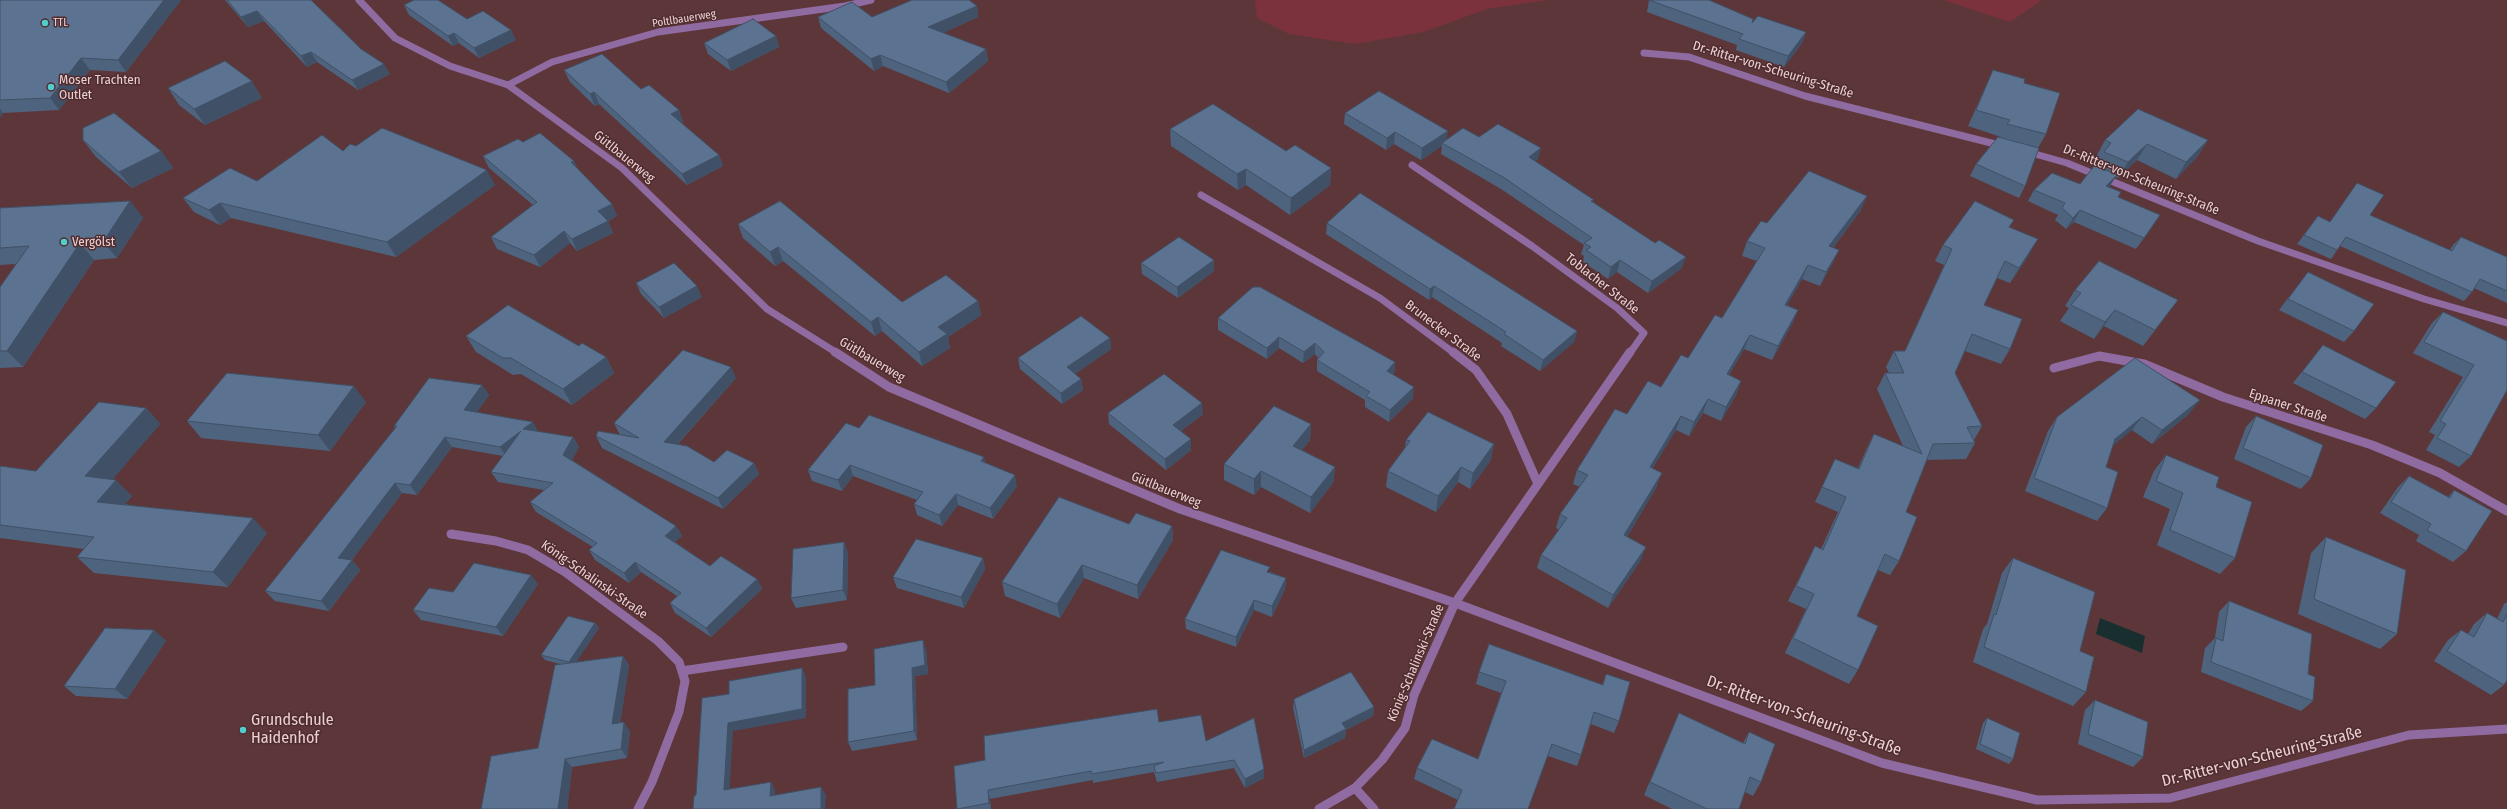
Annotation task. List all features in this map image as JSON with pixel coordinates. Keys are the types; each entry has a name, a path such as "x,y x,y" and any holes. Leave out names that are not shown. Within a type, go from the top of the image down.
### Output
{"street":[{"name":"Gütlbauerweg","path":"359,0 395,38 450,66 508,85 622,168 767,309 889,387 1180,509 1455,603"},
{"name":"Poltlbauerweg","path":"508,85 552,62 658,32 845,6 871,0"},
{"name":"Dr.-Ritter-von-Scheuring-Straße","path":"1644,53 1689,57 1805,96 2013,148"},
{"name":"Dr.-Ritter-von-Scheuring-Straße","path":"2020,150 2067,163 2258,241 2424,299 2507,323"},
{"name":"Toblacher Straße","path":"1412,165 1532,246 1611,304 1644,333 1538,484"},
{"name":"Brunecker Straße","path":"1200,195 1380,298 1476,370 1507,414 1538,484"},
{"name":"Eppaner Straße","path":"2054,368 2099,356 2144,364 2223,397 2372,446 2440,473 2507,511"},
{"path":"1455,603 1538,484"},
{"name":"König-Schalinski-Straße","path":"451,534 496,541 528,550 565,572 658,641 680,662 685,681 679,712 652,782 638,809"},
{"name":"Dr.-Ritter-von-Scheuring-Straße","path":"1455,603 1882,763 2037,800 2170,798 2408,735 2507,729"},
{"name":"König-Schalinski-Straße","path":"1319,809 1355,788 1382,760 1404,728 1417,689 1455,603"},
{"path":"682,671 843,647"},
{"path":"1355,788 1374,809"}],"shaded area":[{"path":"1255,0 1548,0 1487,9 1423,32 1355,44 1289,34 1257,18"},
{"path":"1943,0 2042,0 2010,22"}],"water":[{"path":"2100,618 2145,636 2142,653 2096,634"}],"building":[{"path":"0,0 164,0 118,60 81,58 50,98 0,100"},
{"path":"227,0 311,0 361,49 384,64 352,80 311,52 301,56 257,11 241,17"},
{"path":"414,0 438,0 467,19 483,11 511,30 474,48 454,33 448,36 404,5"},
{"path":"912,0 969,0 977,6 928,27 986,49 946,82 880,55 871,59 818,17 852,2 872,17"},
{"path":"1649,0 1709,0 1753,19 1752,23 1758,16 1806,32 1788,56 1739,39 1743,34"},
{"path":"753,19 776,36 727,60 704,43"},
{"path":"602,54 641,89 649,85 679,110 671,114 719,155 682,174 594,92 590,94 564,70"},
{"path":"225,61 252,81 194,109 168,88"},
{"path":"1993,70 2025,79 2024,83 2060,93 2046,134 2007,124 2010,120 1976,110"},
{"path":"1379,91 1448,131 1422,148 1395,132 1387,138 1345,113"},
{"path":"1213,104 1286,151 1295,145 1331,168 1291,198 1246,169 1237,174 1170,129"},
{"path":"2138,109 2208,140 2186,162 2147,144 2128,162 2104,152 2111,143 2105,140"},
{"path":"114,113 161,151 119,172 83,140 83,128"},
{"path":"1498,124 1541,148 1529,157 1594,200 1591,201 1655,243 1659,240 1686,257 1652,281 1620,260 1611,267 1586,250 1591,247 1584,243 1592,238 1503,177 1442,143 1463,128 1479,137"},
{"path":"382,128 487,170 387,242 220,203 209,210 183,198 230,168 257,181 322,135 343,151 350,144 356,146"},
{"path":"540,133 574,161 571,162 612,204 598,211 608,221 572,239 564,231 534,255 491,237 537,202 483,156 518,139 523,142"},
{"path":"1998,137 2039,148 2025,186 1976,164"},
{"path":"2095,165 2117,175 2106,186 2121,192 2118,197 2160,215 2144,238 2080,210 2073,218 2062,208 2065,203 2034,190 2052,173 2080,184"},
{"path":"1809,171 1867,196 1829,246 1839,250 1826,272 1808,265 1785,305 1798,310 1778,346 1750,335 1727,374 1741,381 1726,407 1708,399 1694,422 1681,416 1650,467 1662,473 1624,535 1646,547 1613,595 1541,555 1567,518 1560,514 1588,475 1577,470 1615,409 1627,414 1648,381 1661,387 1681,355 1688,358 1715,315 1722,318 1765,248 1747,241 1761,221 1767,223"},
{"path":"2357,183 2384,195 2370,215 2452,251 2461,237 2507,257 2507,291 2480,279 2472,292 2346,237 2337,250 2304,235 2318,216 2330,222"},
{"path":"1360,193 1577,331 1543,360 1504,334 1506,332 1434,286 1430,289 1327,223"},
{"path":"130,201 103,242 80,243 7,351 0,351 0,287 29,246 0,248 0,208"},
{"path":"780,201 902,302 946,275 978,301 938,327 947,334 919,352 878,317 871,322 778,247 770,252 738,224"},
{"path":"1975,201 2014,220 2009,227 2038,239 2019,268 2005,261 1984,305 2022,319 2010,349 1972,334 1955,373 1982,426 1967,427 1975,443 1933,444 1906,512 1917,517 1899,561 1885,554 1857,616 1878,626 1858,670 1793,638 1814,594 1796,586 1815,546 1823,550 1846,497 1822,487 1835,459 1859,469 1874,434 1922,454 1885,373 1904,373 1894,351 1905,351 1952,249 1943,245"},
{"path":"1179,237 1214,260 1177,287 1141,263"},
{"path":"2099,261 2178,300 2155,330 2115,310 2105,322 2071,305 2081,293 2075,290"},
{"path":"674,263 697,286 659,307 636,283"},
{"path":"2308,272 2374,304 2354,331 2288,299"},
{"path":"1253,287 1260,287 1395,362 1387,371 1414,387 1390,410 1366,396 1370,392 1317,360 1324,352 1315,343 1304,352 1279,337 1267,348 1218,318"},
{"path":"508,305 579,346 582,343 606,357 563,389 511,358 503,358 466,336"},
{"path":"2443,312 2507,341 2507,390 2471,456 2437,438 2446,424 2440,421 2474,365 2424,342"},
{"path":"1081,316 1110,338 1067,367 1081,379 1061,393 1018,358"},
{"path":"2323,345 2396,382 2376,408 2302,372"},
{"path":"683,350 731,367 664,442 687,446 714,462 727,450 754,463 718,498 596,436 598,431 639,438 614,423"},
{"path":"2135,358 2200,400 2162,430 2142,417 2115,439 2106,467 2118,472 2107,508 2034,478 2057,417"},
{"path":"227,373 354,386 318,435 187,421"},
{"path":"1164,374 1202,403 1173,425 1191,439 1165,459 1108,413"},
{"path":"429,378 482,385 464,410 533,422 523,429 573,437 563,455 676,526 665,536 710,566 721,556 757,579 706,628 670,603 681,593 635,562 624,573 589,550 597,543 530,502 553,483 491,472 521,431 500,447 445,437 410,485 395,483 338,558 352,560 321,601 265,591 397,426 394,426"},
{"path":"99,402 146,408 85,476 116,480 97,502 253,518 213,572 77,557 94,537 0,525 0,466 36,471"},
{"path":"1274,406 1311,424 1293,446 1335,467 1311,497 1261,471 1254,479 1224,464"},
{"path":"1428,412 1494,444 1473,473 1461,467 1438,496 1388,471 1410,441 1406,440"},
{"path":"869,415 984,457 981,461 1015,475 990,508 956,494 939,515 914,504 923,492 850,465 838,480 808,470 846,423 859,428"},
{"path":"2256,416 2323,445 2311,478 2243,448"},
{"path":"2166,455 2219,477 2216,487 2252,502 2235,558 2170,530 2183,493 2156,481"},
{"path":"2409,476 2450,498 2454,490 2492,511 2466,551 2427,530 2431,524 2391,502"},
{"path":"1059,497 1129,524 1136,513 1172,526 1137,585 1082,565 1057,604 1002,582"},
{"path":"2326,537 2406,570 2397,634 2314,599"},
{"path":"916,539 983,558 961,597 893,577"},
{"path":"844,542 843,590 791,598 793,549"},
{"path":"1221,550 1270,567 1267,572 1286,578 1272,606 1254,600 1236,637 1185,619"},
{"path":"2013,558 2095,592 2080,651 2094,657 2086,692 1984,647 1994,614 1996,615"},
{"path":"474,563 531,575 496,627 413,610 429,588 453,592"},
{"path":"2229,601 2312,634 2308,674 2315,677 2313,701 2211,662 2216,638 2223,641"},
{"path":"2487,613 2503,622 2507,614 2507,680 2504,685 2447,651 2461,630 2474,637"},
{"path":"568,616 595,623 569,662 541,655"},
{"path":"105,628 154,630 115,689 64,686"},
{"path":"923,640 925,665 912,668 914,731 848,742 848,689 875,685 874,649"},
{"path":"1489,644 1603,685 1606,674 1630,682 1619,721 1594,712 1581,755 1552,744 1528,809 1454,809 1462,790 1417,768 1432,739 1478,759 1506,681 1479,672"},
{"path":"623,656 612,724 624,722 621,749 565,759 558,809 481,809 491,756 538,748 555,665"},
{"path":"802,668 802,709 728,723 724,790 771,782 770,796 821,787 821,809 693,809 694,796 696,795 702,698 729,694 729,681"},
{"path":"1351,672 1374,707 1342,723 1346,729 1304,750 1294,699"},
{"path":"2095,700 2148,722 2143,757 2088,734"},
{"path":"1157,709 1159,722 1201,715 1206,741 1254,718 1264,769 1245,779 1234,760 1156,773 1154,766 1164,762 1092,774 1091,771 988,790 989,803 957,809 954,766 985,760 984,736"},
{"path":"1679,713 1745,744 1749,732 1775,744 1761,782 1750,777 1739,809 1707,809 1650,782"},
{"path":"1987,718 2020,733 2013,759 1980,744"}],"place":[{"name":"TTL","path":"45,23"},
{"name":"Moser Trachten Outlet","path":"51,87"},
{"name":"Vergölst","path":"64,242"},
{"name":"Grundschule Haidenhof","path":"243,730"}]}
